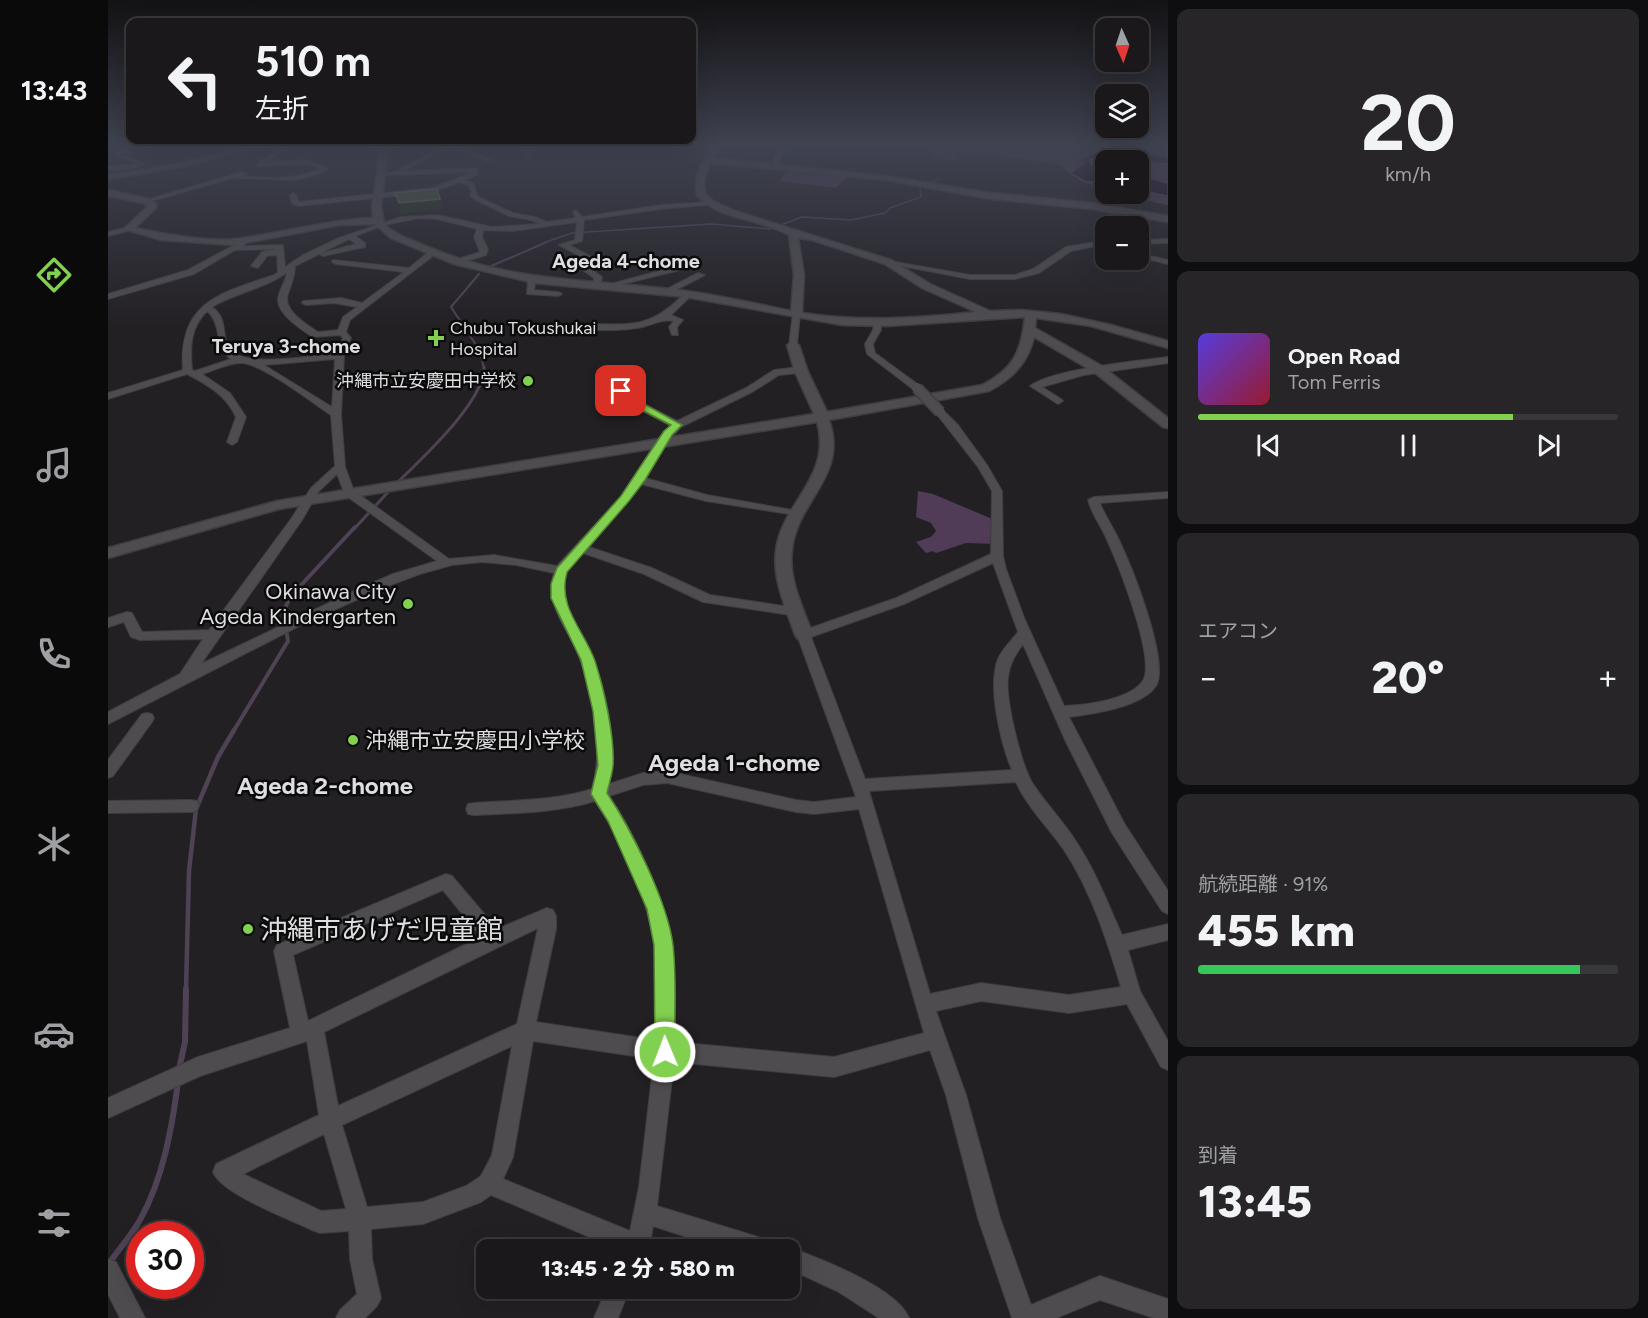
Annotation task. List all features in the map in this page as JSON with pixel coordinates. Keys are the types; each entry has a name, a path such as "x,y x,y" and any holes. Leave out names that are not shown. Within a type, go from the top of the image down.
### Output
{"street":[{"path":"129,229 152,209 152,206"},
{"path":"305,211 318,208 316,206"},
{"path":"380,223 381,206"},
{"path":"491,206 511,215 533,218 546,224"},
{"path":"108,234 129,229 162,237 211,242 244,241 339,222 380,223 429,217 480,229 513,229 661,206"},
{"path":"716,206 780,226 793,234 814,237 895,264 970,277 1015,277 1036,272 1069,249 1095,243"},
{"path":"1088,206 1168,219"},
{"path":"576,212 581,220 578,241 563,245 597,262 582,267 598,277 597,284"},
{"path":"342,332 316,335 285,309 282,299 292,280 291,265 322,246 380,223"},
{"path":"380,223 393,234 458,262 496,273 532,279 689,294 831,321 877,323 989,314 1031,314 1104,326 1168,345"},
{"path":"458,262 483,253 484,249 478,237 480,229"},
{"path":"793,234 799,275 793,345 799,370 822,417 827,441 826,454 817,481 790,529 783,553 787,581 804,635 863,794 924,1004 956,1095 989,1218 1024,1318"},
{"path":"308,256 362,245 350,236"},
{"path":"108,297 191,272 244,241"},
{"path":"1149,242 1168,241"},
{"path":"1089,244 1095,245"},
{"path":"232,442 241,417 232,398 217,386 191,373 185,354 188,336 195,317 206,307 255,284 277,277 281,270 279,247 234,248"},
{"path":"342,332 346,319 434,252"},
{"path":"255,266 265,254 280,253"},
{"path":"370,258 419,263"},
{"path":"1149,258 1168,262"},
{"path":"336,262 410,270"},
{"path":"895,264 926,286 989,314"},
{"path":"611,285 681,267"},
{"path":"281,270 291,269"},
{"path":"343,270 403,276"},
{"path":"667,291 700,275"},
{"path":"532,279 530,292 558,294"},
{"path":"592,327 646,326 679,305 689,294"},
{"path":"306,303 338,300 362,306"},
{"path":"206,307 218,318 227,352 238,360 254,363 340,356"},
{"path":"108,553 243,513 307,501 355,497 985,388 1005,377 1017,366 1024,352 1030,330 1031,314"},
{"path":"663,316 679,320 673,327 675,333"},
{"path":"877,323 877,330 869,344 871,354 917,388 954,427 997,491 1000,569 1025,631 1060,712 1118,828 1168,906"},
{"path":"1030,330 1098,369 1168,424"},
{"path":"342,332 347,338 340,356 336,414 340,467 355,497 446,562"},
{"path":"108,396 238,360"},
{"path":"1058,401 1035,386 1054,379 1098,369 1168,360"},
{"path":"254,363 336,414"},
{"path":"639,1239 645,1213 665,1052 663,945 656,909 615,818 599,794 605,765 600,711 587,660 558,598 557,584 561,571 639,480 668,433 677,425 749,390 777,372 799,370"},
{"path":"612,382 629,400 677,425"},
{"path":"185,678 213,634 296,520 307,501 330,473 340,467"},
{"path":"639,480 706,498 798,514"},
{"path":"1060,712 1089,710 1119,701 1142,690 1151,681 1154,671 1153,660 1136,597 1094,500 1168,495"},
{"path":"582,549 648,571 707,599 797,612"},
{"path":"804,635 900,601 998,556"},
{"path":"108,719 298,621 390,579 446,562 473,558 501,559 561,571"},
{"path":"108,622 127,616 136,634 140,636 213,634"},
{"path":"1025,631 1005,659 1001,678 1012,755 1025,785 1071,847 1089,879 1117,944 1132,994 1168,1060"},
{"path":"108,772 147,718"},
{"path":"474,809 536,805 599,794 643,779 667,777 814,808 863,794 1020,776"},
{"path":"108,807 191,806"},
{"path":"348,1318 369,1298 361,1259 360,1219 330,1120 308,1031 283,951 446,881 494,939"},
{"path":"108,1108 198,1067 308,1031 494,939 548,916 548,929 525,1030 502,1157 489,1184 473,1194 423,1213 320,1222 238,1183 224,1172 330,1120 525,1030 665,1052 834,1067 936,1039"},
{"path":"1117,944 1168,932"},
{"path":"924,1004 981,992 1069,1004 1132,994"},
{"path":"489,1184 620,1239"},
{"path":"645,1213 729,1239"},
{"path":"800,1262 836,1277 877,1300 897,1318"},
{"path":"108,1271 133,1318"},
{"path":"1029,1318 1100,1288 1168,1311"},
{"path":"606,1318 614,1299"}],"shaded area":[{"path":"918,491 933,494 997,521 997,544 966,543 936,553 933,551 926,553 916,542 931,537 936,531 931,523 916,517"}],"waterway":[{"path":"543,243 572,233 711,224 770,229 802,217 851,220 885,213 897,206"},
{"path":"489,267 547,242"},
{"path":"479,274 451,307 480,351 484,368"},
{"path":"399,481 464,412 482,381 484,368"},
{"path":"354,529 389,491"},
{"path":"233,732 288,641 283,613 290,597 355,527"},
{"path":"186,990 189,871 196,809 218,757 234,730"},
{"path":"179,1069 185,1042 186,989"},
{"path":"108,1265 136,1226 155,1188 173,1117 178,1082"}],"place":[{"name":"Chubu Tokushukai Hospital","path":"436,338"},
{"name":"沖縄市立安慶田中学校","path":"528,381"},
{"name":"Okinawa City Ageda Kindergarten","path":"408,604"},
{"name":"沖縄市立安慶田小学校","path":"353,740"},
{"name":"沖縄市あげだ児童館","path":"248,929"}],"district":[{"name":"Ageda 4-chome","path":"626,261"},
{"name":"Teruya 3-chome","path":"286,346"},
{"name":"Ageda 1-chome","path":"734,762"},
{"name":"Ageda 2-chome","path":"325,785"}],"route":[{"path":"621,391 629,400 677,425 668,433 625,499 582,549 567,562 557,584 558,598 587,660 600,711 605,765 599,794 615,818 656,909 663,945 665,1052"}]}
